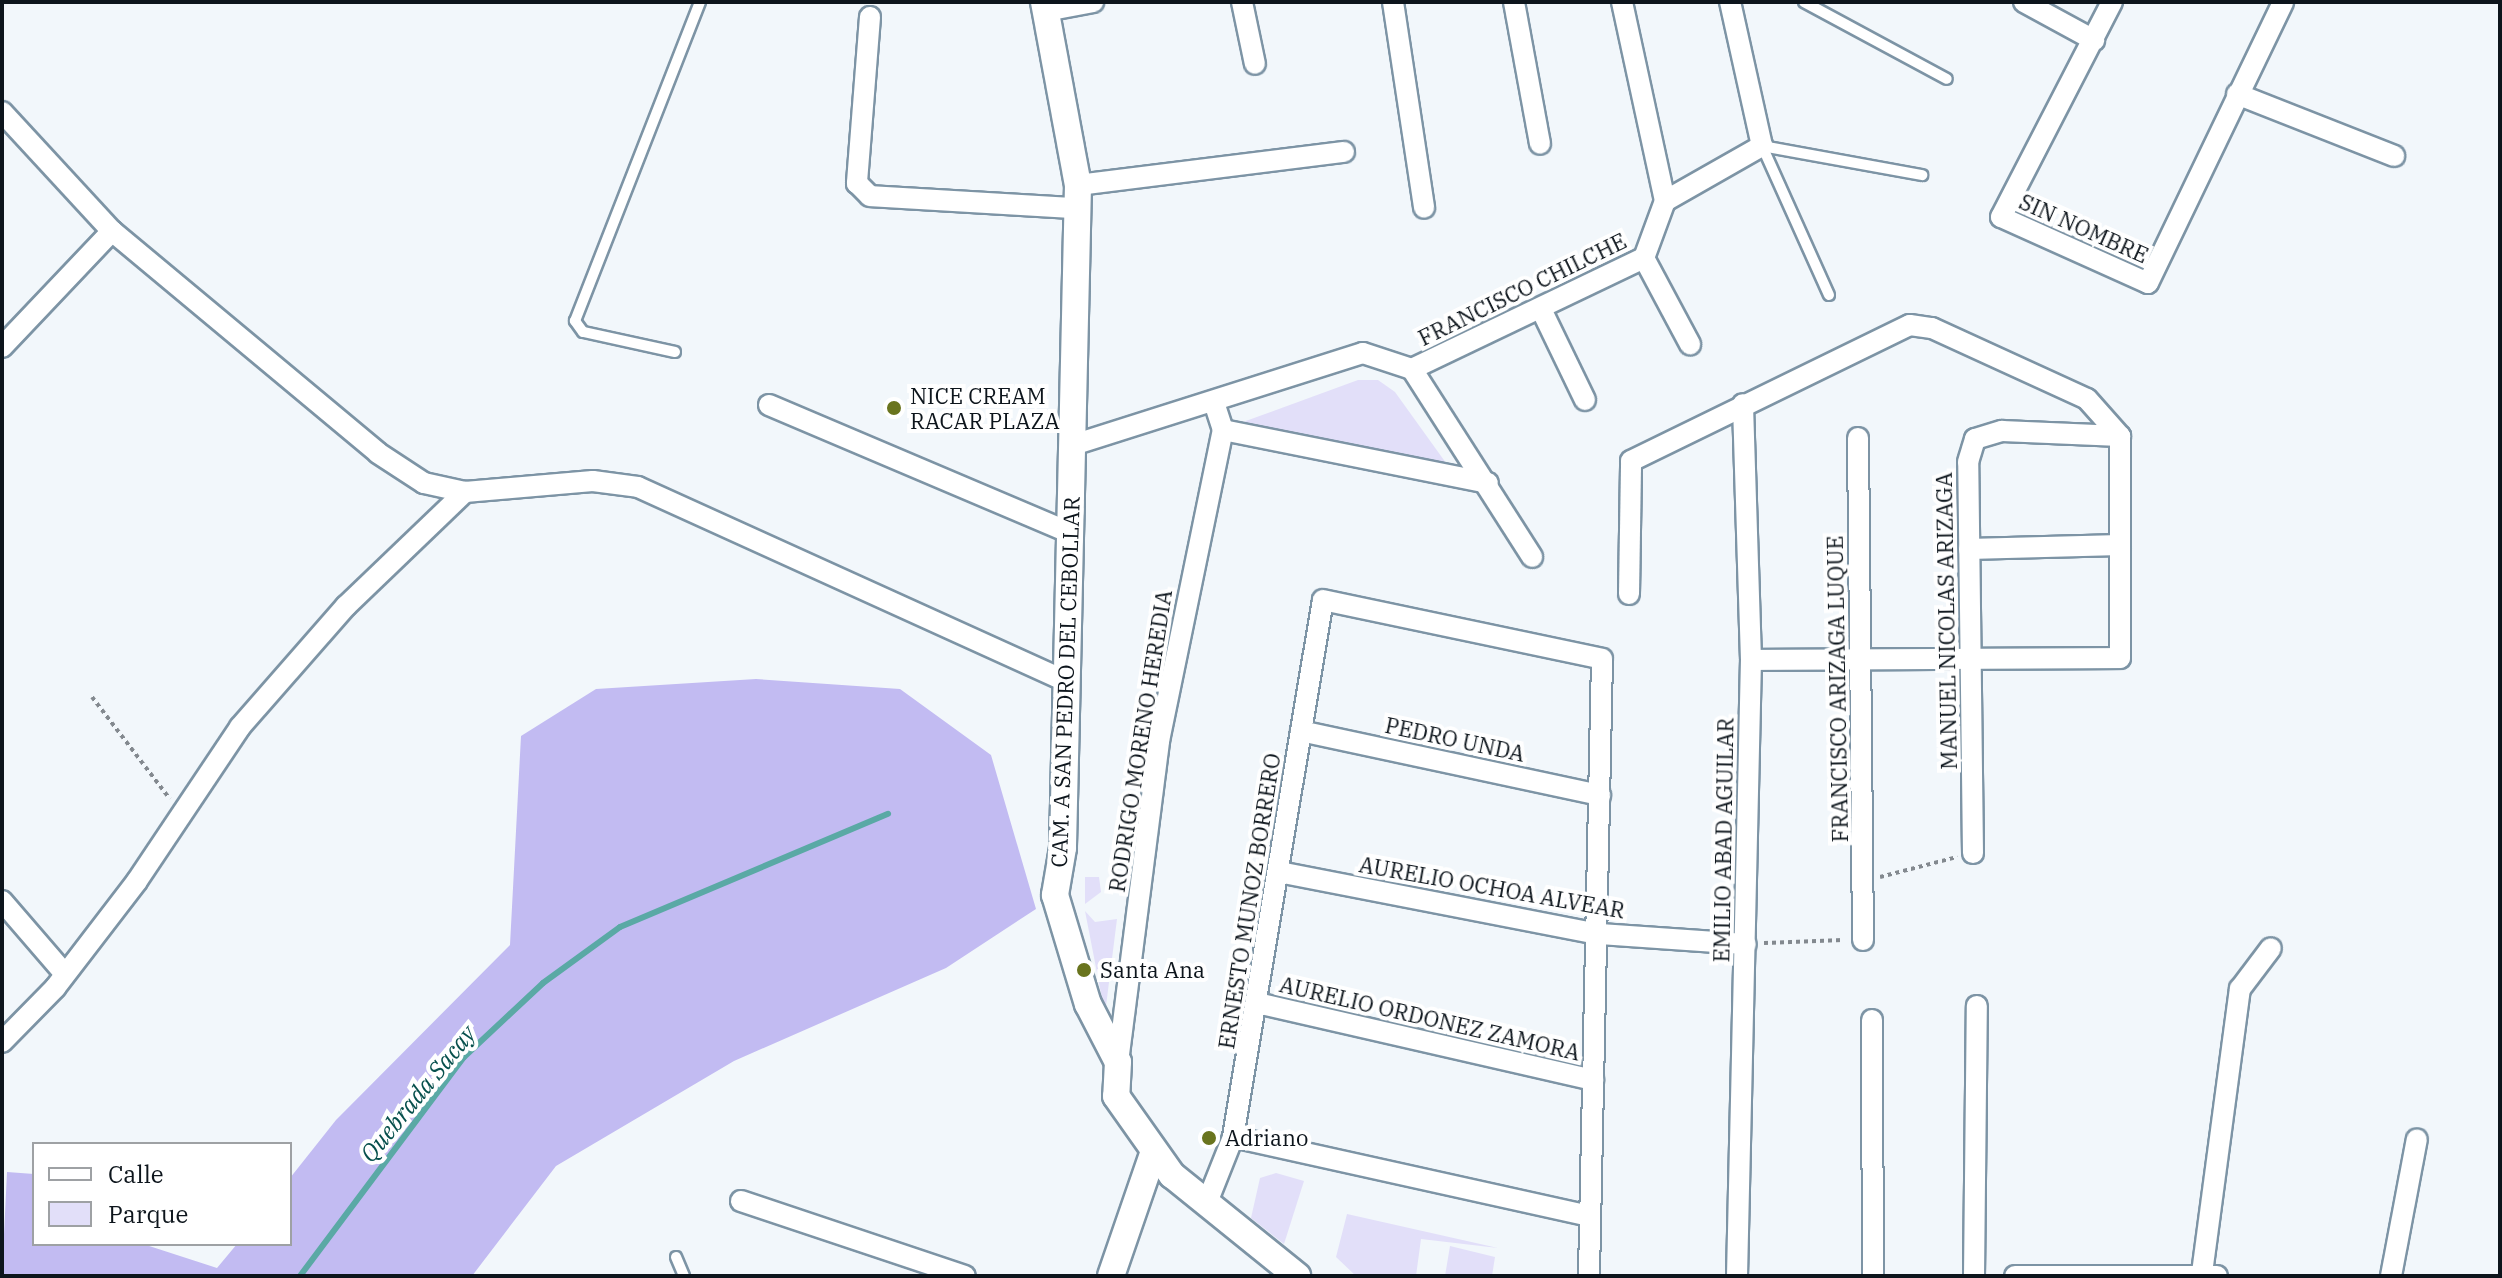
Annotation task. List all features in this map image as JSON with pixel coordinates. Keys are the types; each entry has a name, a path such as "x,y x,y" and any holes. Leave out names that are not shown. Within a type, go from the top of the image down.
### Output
{"street":[{"path":"1044,7 1093,2"},
{"path":"1242,2 1255,64"},
{"path":"1393,2 1424,208"},
{"path":"1514,2 1540,144"},
{"path":"1622,2 1665,201 1762,146 1730,2"},
{"path":"2024,2 2094,40 2112,2"},
{"path":"2283,2 2237,94 2394,156"},
{"name":"CAM. A SAN PEDRO DEL CEBOLLAR","path":"1044,7 1077,196 1067,682 1055,895 1088,1004 1118,1062 1116,1096 1154,1151 1206,1205 1297,1276"},
{"path":"870,17 857,183 870,196 1077,196 1344,152"},
{"name":"SIN NOMBRE","path":"2094,40 2001,217 2148,283 2237,94"},
{"path":"2,112 112,231 378,453 424,483 465,492 593,481 638,487 1067,682"},
{"name":"FRANCISCO CHILCHE","path":"1073,445 1215,405 1363,353 1412,369 1644,258 1665,201"},
{"path":"2,347 112,231"},
{"path":"1644,258 1690,344"},
{"path":"1541,309 1585,400"},
{"path":"1629,594 1631,461 1910,325 1932,328 2087,399 2120,436 2120,658 1751,660"},
{"path":"1412,369 1488,483 1532,557"},
{"name":"EMILIO ABAD AGUILAR","path":"1737,1276 1751,660 1743,404"},
{"path":"769,405 1070,533"},
{"path":"1215,405 1223,430 1488,483"},
{"name":"RODRIGO MORENO HEREDIA","path":"1118,1062 1159,741 1223,430"},
{"name":"MANUEL NICOLAS ARIZAGA","path":"1973,853 1968,462 1975,439 2002,431 2120,436"},
{"name":"FRANCISCO ARIZAGA LUQUE","path":"1858,438 1863,940"},
{"path":"2,1042 65,974 184,816 240,727 346,606 465,492"},
{"path":"1969,549 2120,545"},
{"name":"ERNESTO MUNOZ BORRERO","path":"1206,1205 1233,1137 1323,600 1602,659 1600,795"},
{"name":"PEDRO UNDA","path":"1301,731 1600,795"},
{"path":"1589,1276 1600,795"},
{"name":"AURELIO OCHOA ALVEAR","path":"1279,872 1599,934 1746,944"},
{"path":"2,901 65,974"},
{"path":"2015,1276 2210,1274 2240,989 2271,948"},
{"name":"AURELIO ORDONEZ ZAMORA","path":"1257,1003 1593,1080"},
{"path":"1974,1276 1977,1006"},
{"path":"1872,1020 1873,1276"},
{"path":"1233,1137 1588,1216"},
{"path":"2391,1276 2417,1139"},
{"path":"1111,1276 1154,1151"},
{"path":"741,1201 965,1276"},
{"path":"1737,1276 1753,1276"}],"lane":[{"path":"675,352 583,332 575,321 700,2"},
{"path":"1804,2 1947,79"},
{"path":"1762,146 1922,175"},
{"path":"1762,146 1829,295"},
{"path":"676,1257 684,1276"}],"path":[{"path":"92,697 184,816"},
{"path":"1862,881 1973,853"},
{"path":"1746,944 1863,940"}],"green space":[{"path":"1358,380 1378,380 1395,392 1446,463 1243,422"},
{"path":"1085,877 1099,877 1101,892 1085,904"},
{"path":"1085,911 1095,922 1117,919 1105,1014"},
{"path":"1276,1173 1304,1181 1284,1244 1251,1218 1260,1178"},
{"path":"1347,1214 1498,1248 1421,1239 1416,1276 1356,1276 1336,1257"},
{"path":"1450,1246 1495,1257 1492,1276 1445,1276"}],"shaded area":[{"path":"756,679 900,689 991,755 1036,909 946,968 734,1061 556,1166 472,1276 2,1276 7,1172 32,1174 32,1246 149,1246 217,1268 235,1246 292,1246 292,1175 336,1120 510,945 521,736 596,689"}],"waterway":[{"name":"Quebrada Sacay","path":"300,1276 464,1057 543,983 620,927 888,814"}],"place":[{"name":"NICE CREAM RACAR PLAZA","path":"894,408"},
{"name":"Santa Ana","path":"1084,970"},
{"name":"Adriano","path":"1209,1138"}]}
